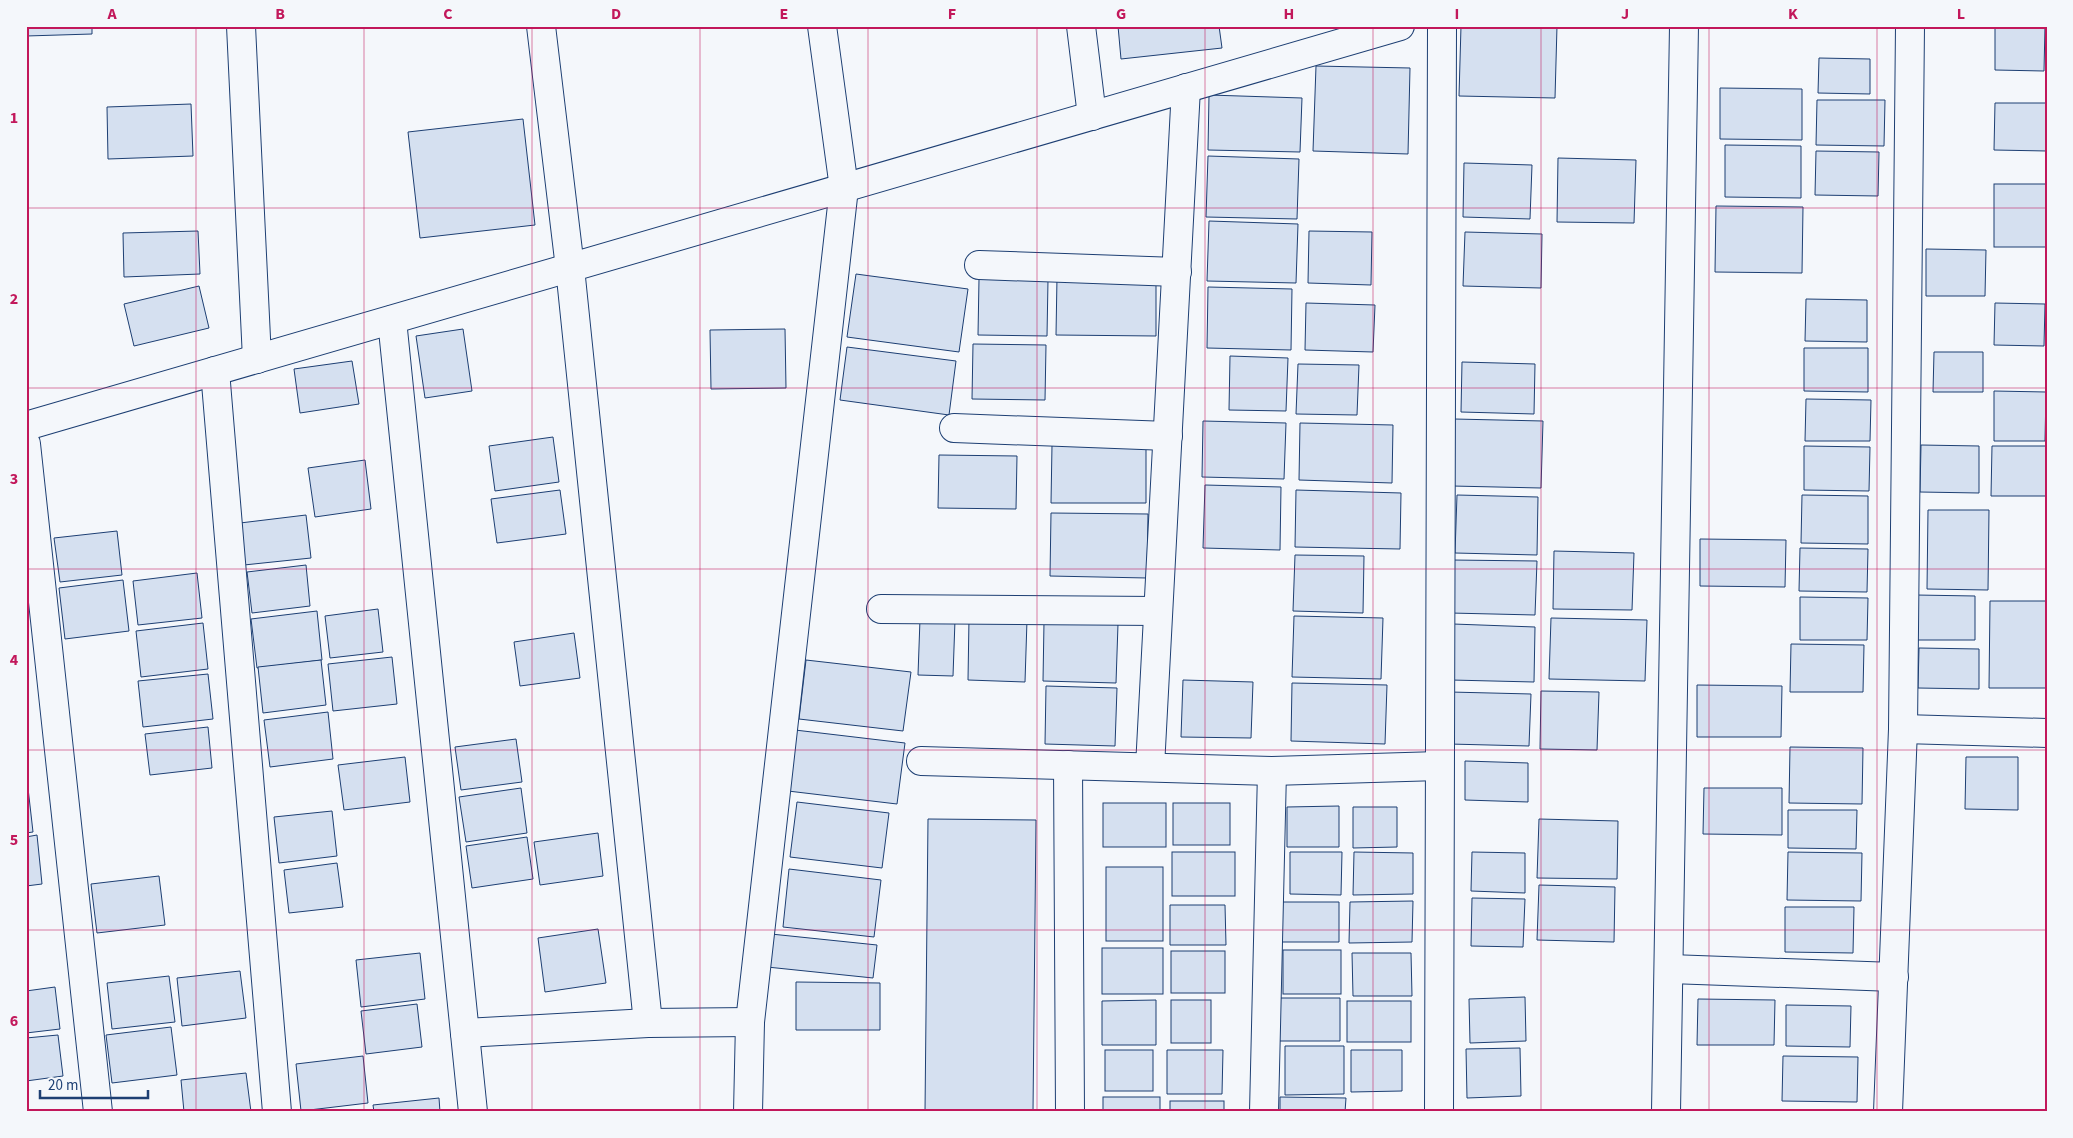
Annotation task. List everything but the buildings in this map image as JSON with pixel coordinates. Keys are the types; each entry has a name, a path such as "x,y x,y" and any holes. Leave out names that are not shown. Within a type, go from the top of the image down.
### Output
{"street":[{"path":"242,26 257,359"},
{"path":"541,26 570,268 648,1024"},
{"path":"748,1112 750,1022 844,188 822,26"},
{"path":"1081,26 1092,116"},
{"path":"26,426 1092,116 1186,88 1354,33 1400,26"},
{"path":"1439,1112 1442,26"},
{"path":"1666,1112 1670,969 1684,26"},
{"path":"1888,1112 1903,729 1910,26"},
{"path":"1150,767 1186,88"},
{"path":"979,265 1177,272"},
{"path":"392,320 473,1112"},
{"path":"215,371 277,1112"},
{"path":"954,428 1168,436"},
{"path":"26,444 98,1112"},
{"path":"880,609 1158,611"},
{"path":"1903,729 2047,733"},
{"path":"921,761 1272,771 1439,766"},
{"path":"1068,765 1070,1112"},
{"path":"1264,1112 1272,771"},
{"path":"1670,969 1894,977"},
{"path":"465,1033 648,1024 750,1022"}]}
